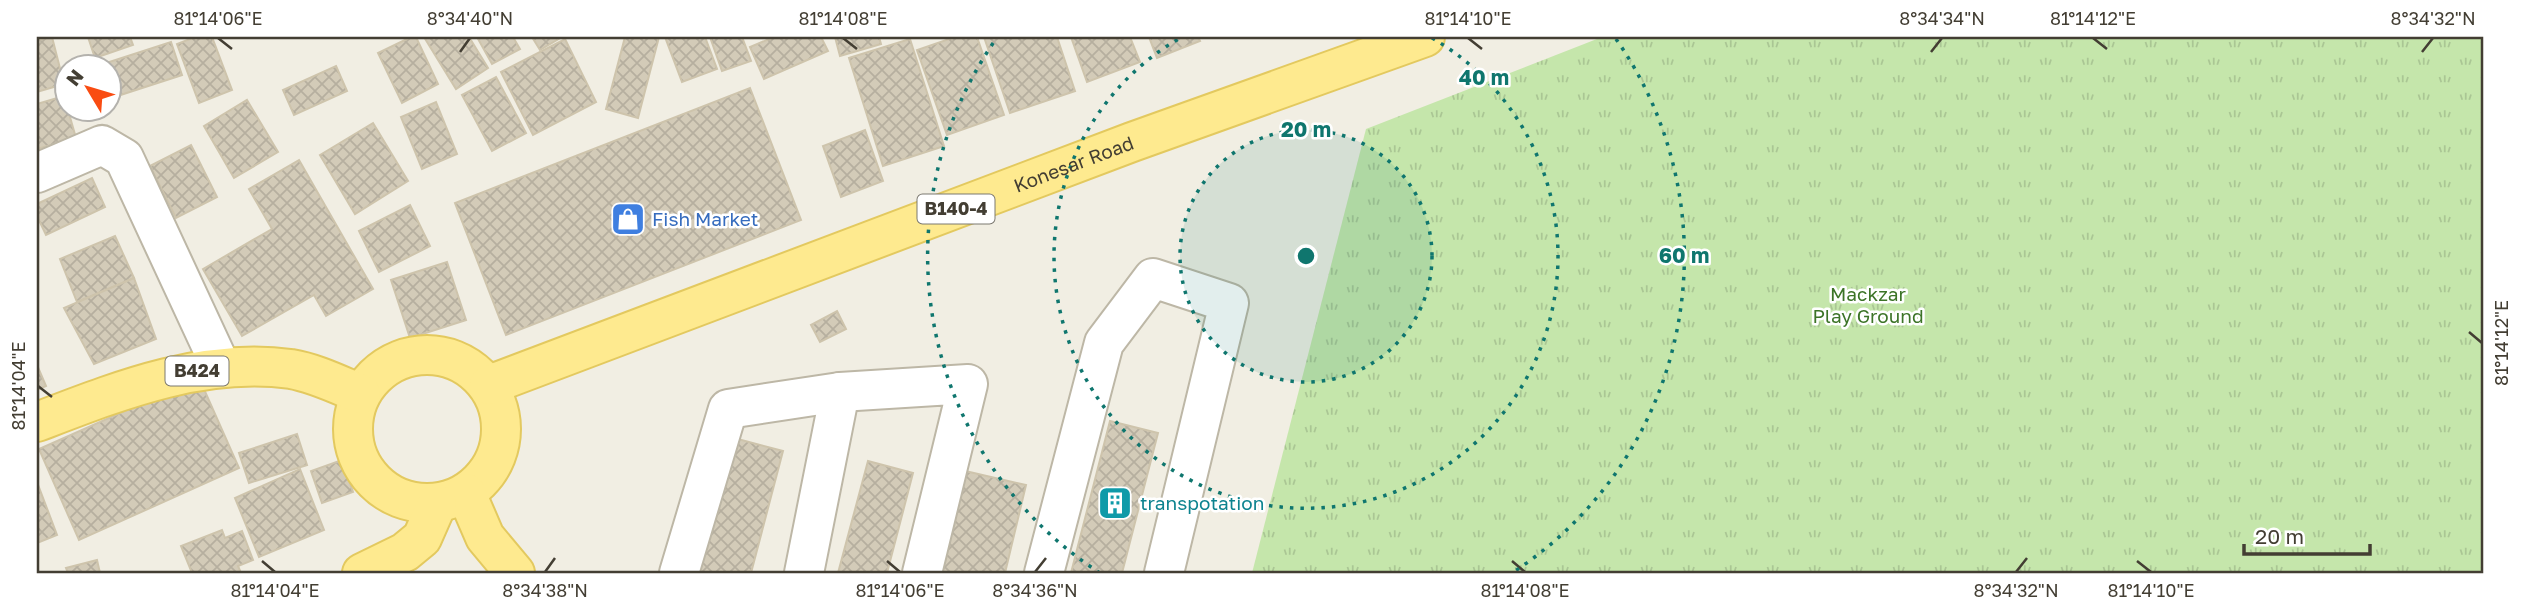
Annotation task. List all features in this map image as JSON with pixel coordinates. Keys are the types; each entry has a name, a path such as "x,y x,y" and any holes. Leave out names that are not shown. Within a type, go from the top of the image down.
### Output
{"main road":[{"name":"Konesar Road","path":"489,385 1132,142 1424,37"},
{"path":"362,573 405,552 422,538 452,499 485,477 497,456 502,432 500,408 489,385 471,368 448,357 423,354 398,360 377,374 361,394 353,419 354,447 365,472 385,491 410,503 452,499"},
{"name":"B424","path":"37,422 118,391 221,367 293,369 361,394"},
{"path":"452,499 515,573"}],"street":[{"path":"37,173 102,145 124,158 221,367"},
{"path":"1044,573 1104,344 1153,278 1229,303 1164,573"},
{"path":"679,573 728,409 840,393 968,384 922,573"},
{"path":"804,573 840,393"}],"green space":[{"name":"Mackzar Play Ground","path":"1602,37 2484,37 2484,573 1252,573 1366,129"}],"building":[{"path":"52,37 56,52 52,52 52,88 37,92 37,40"},
{"path":"88,37 130,37 133,45 113,52 93,52"},
{"path":"195,37 212,37 232,90 199,103 177,44"},
{"path":"416,37 438,84 402,103 378,53"},
{"path":"424,37 469,37 488,68 456,89"},
{"path":"477,37 513,37 520,49 492,64"},
{"path":"532,37 562,37 540,50"},
{"path":"625,37 659,37 638,118 606,109"},
{"path":"665,37 705,37 717,69 682,82"},
{"path":"710,37 742,37 751,61 722,71"},
{"path":"774,37 821,37 828,51 764,79 750,47"},
{"path":"835,37 879,37 881,44 840,56"},
{"path":"955,37 977,37 1004,115 947,135 917,50"},
{"path":"984,37 1057,37 1075,91 1010,113"},
{"path":"1071,37 1130,37 1140,62 1087,82"},
{"path":"1149,37 1198,37 1200,41 1157,58"},
{"path":"565,39 596,102 533,135 501,72"},
{"path":"910,39 944,146 883,166 849,58"},
{"path":"171,42 182,75 122,94 122,58"},
{"path":"336,66 347,91 294,115 283,90"},
{"path":"496,77 526,133 492,151 462,95"},
{"path":"750,88 801,220 506,335 455,203"},
{"path":"52,100 52,122 71,122 76,138 37,149 37,104"},
{"path":"247,100 278,152 234,178 204,126"},
{"path":"436,102 457,154 422,169 401,117"},
{"path":"373,123 408,181 355,214 320,155"},
{"path":"865,130 883,181 841,197 823,146"},
{"path":"191,145 217,197 176,218 150,166"},
{"path":"299,160 373,289 326,316 314,295 242,336 203,269 272,229 249,189"},
{"path":"92,178 105,207 46,235 37,216 37,204"},
{"path":"410,205 430,246 379,272 359,231"},
{"path":"115,236 134,278 77,302 60,259"},
{"path":"447,262 466,320 410,338 391,280"},
{"path":"134,278 156,339 94,364 64,308"},
{"path":"837,311 846,329 820,342 811,325"},
{"path":"37,365 46,386 37,390"},
{"path":"199,378 239,468 79,540 39,449"},
{"name":"transpotation","path":"1110,421 1158,433 1122,573 1071,573"},
{"path":"297,434 307,465 249,483 239,453"},
{"path":"734,438 783,451 751,573 698,573"},
{"path":"342,460 353,492 322,503 311,471"},
{"path":"868,461 913,473 887,573 838,573"},
{"path":"300,469 324,530 259,557 235,498"},
{"path":"961,470 1026,485 1005,573 937,573"},
{"path":"37,482 57,535 37,543"},
{"path":"222,530 225,538 242,531 253,560 238,566 241,573 192,573 181,546"},
{"path":"97,560 100,573 68,573 66,568"}],"place":[{"name":"Fish Market","path":"628,219"},
{"name":"transpotation","path":"1115,503"}]}
